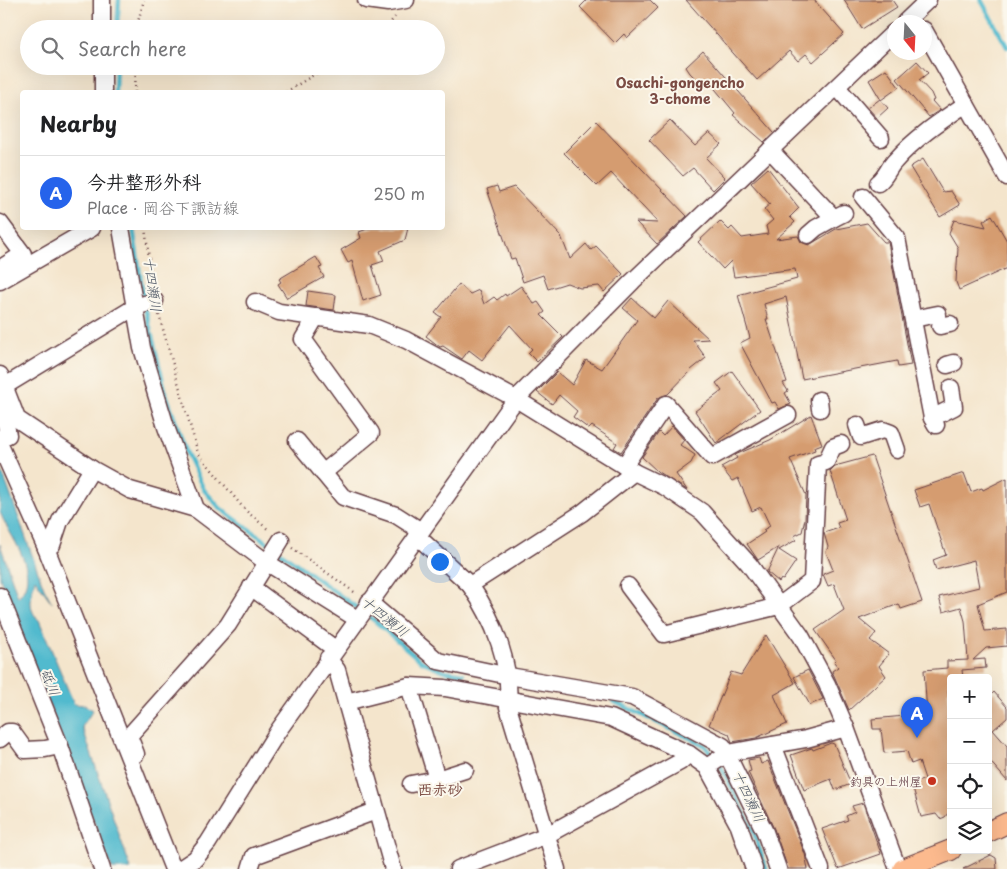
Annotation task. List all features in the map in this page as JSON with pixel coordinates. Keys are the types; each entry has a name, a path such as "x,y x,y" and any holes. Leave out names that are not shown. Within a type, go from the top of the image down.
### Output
{"main road":[{"path":"992,830 1007,823"},
{"path":"903,869 947,852"}],"street":[{"path":"102,0 102,20"},
{"path":"366,0 388,3 406,0"},
{"path":"916,15 928,0"},
{"path":"180,869 195,859 208,843 278,730 331,653 516,399 634,281 770,150 826,108 837,87 887,39"},
{"path":"932,44 1007,178"},
{"path":"103,75 103,90"},
{"path":"837,87 881,138"},
{"path":"883,183 894,162 926,133 966,104"},
{"path":"770,150 839,215 816,228 808,235"},
{"path":"863,196 897,238 913,319 920,391 934,422 954,407 951,388"},
{"path":"0,223 24,254 0,268"},
{"path":"0,281 89,230"},
{"path":"122,230 145,304 142,348 166,427 196,508"},
{"path":"255,302 279,312 370,324 406,340 516,399 629,469 665,487 702,512 749,564 805,644 827,684 846,728 898,869"},
{"path":"1,386 145,304"},
{"path":"316,317 303,339 371,433 323,473"},
{"path":"913,319 943,321"},
{"path":"0,438 8,435 1,386"},
{"path":"1,386 17,420 92,469 130,490 196,508 267,561 357,619"},
{"path":"470,585 582,513 629,469 666,404 712,457 788,415"},
{"path":"857,425 861,437 883,430 891,433 897,450"},
{"path":"297,441 343,497 396,515 419,534 470,585 486,608 509,677 508,707 557,869"},
{"path":"628,586 664,634 779,606 812,582 818,464 826,462 834,443"},
{"path":"0,445 46,548 173,869"},
{"path":"46,548 52,545 60,521 92,469"},
{"path":"135,776 142,773 129,736 228,626 280,542"},
{"path":"251,587 331,653 393,869"},
{"path":"0,596 60,746 102,869"},
{"path":"369,603 438,661 509,677 631,699 723,746 717,760 754,869"},
{"path":"346,702 409,686 445,688 622,720 688,754 717,760 846,728"},
{"path":"409,686 437,779"},
{"path":"622,720 631,699"},
{"path":"0,738 8,732 12,732 25,750 60,746"},
{"path":"773,746 821,869"},
{"path":"458,869 547,835 680,762 688,754"},
{"path":"717,760 765,832 778,869"},
{"path":"410,784 437,779 465,770"},
{"path":"250,869 254,856 376,811"}],"path":[{"path":"138,20 144,0"},
{"path":"135,90 136,75"},
{"path":"289,90 313,75"},
{"path":"145,230 145,304 198,453 245,510 280,542 369,603"}],"water":[{"name":"砥川","path":"0,466 44,588 52,603 35,579 31,601 32,611 39,620 74,704 85,705 93,710 82,727 131,869 112,869 0,578 0,544 18,597 25,587 27,577 21,554 0,512"}],"building":[{"path":"587,0 650,0 658,8 627,38 624,34 615,43 580,7"},
{"path":"686,0 814,0 844,34 813,62 806,54 798,61 789,51 757,80"},
{"path":"844,0 892,0 897,7 862,29"},
{"path":"703,51 774,132 764,142 733,115 735,113 706,78 700,83 690,73 686,67"},
{"path":"917,61 928,73 919,80 931,93 934,100 932,101 940,110 929,117 897,79"},
{"path":"886,69 899,87 881,100 869,80"},
{"path":"880,99 888,108 877,118 868,108"},
{"path":"670,120 695,146 709,133 721,144 706,158 725,178 713,190 693,168 683,176 649,140"},
{"path":"596,121 687,216 657,244 636,222 658,223 611,173 597,186 564,153"},
{"path":"923,159 943,192 951,191 960,205 940,217 910,167"},
{"path":"768,168 799,208 790,217 795,222 776,239 798,236 801,242 809,245 836,229 867,223 884,242 888,242 911,365 898,367 897,361 802,379 786,297 764,304 768,319 766,319 787,382 783,383 788,391 785,393 791,404 779,409 775,402 772,403 740,343 750,338 738,295 797,279 795,269 734,277 731,261 723,269 698,242 720,221 729,230 732,227 742,238 768,234 766,226 773,220 764,209 770,204 751,183"},
{"path":"497,186 499,192 514,187 561,236 570,259 586,244 591,250 596,246 623,274 604,292 599,286 580,288 567,283 548,289 543,275 523,282 515,258 511,259 487,189"},
{"path":"992,215 1007,241 1007,268 959,290 956,282 958,248 949,233 954,220 986,227 983,221"},
{"path":"364,230 408,230 405,240 380,251 384,261 372,265 381,295 363,301 352,261 348,263 341,250 361,238 359,232"},
{"path":"316,257 322,267 319,268 324,277 287,298 278,284 281,282 279,279"},
{"path":"459,284 470,294 479,290 484,304 494,297 497,300 505,294 506,296 521,286 534,304 538,302 545,312 541,315 563,337 537,362 528,353 532,349 510,325 482,360 469,350 462,359 443,346 440,347 426,336 441,317 435,313"},
{"path":"308,291 336,295 334,310 306,306"},
{"path":"632,298 654,318 668,301 709,339 693,340 706,358 691,370 668,394 658,398 621,452 614,448 617,443 592,426 589,429 573,417 577,411 559,395 552,404 537,392 557,372 572,385 586,360 602,369 637,320 623,308"},
{"path":"732,371 760,410 716,443 695,411 722,391 716,383"},
{"path":"811,415 822,444 814,447 815,450 790,459 806,495 805,519 802,532 794,536 796,540 779,550 796,561 783,580 781,579 779,582 767,572 779,547 758,560 747,544 765,532 763,530 770,526 761,507 752,511 738,478 732,481 721,467 737,458 735,455 770,440"},
{"path":"672,426 684,440 680,445 695,455 691,463 676,474 687,490 658,472 642,457 659,432 663,436"},
{"path":"872,456 922,602 901,609 899,604 859,619 876,633 870,640 889,654 879,666 886,676 849,710 832,671 838,667 834,662 836,660 815,630 844,610 834,584 828,586 823,574 833,570 826,552 828,547 824,533 839,528 837,523 846,520 830,471 835,466"},
{"path":"964,473 971,492 982,488 983,490 1007,478 1007,592 978,604 985,631 1007,629 1007,646 986,648 973,660 985,659 986,668 962,670 962,674 947,674 947,814 940,819 936,814 921,817 912,784 925,779 919,761 911,764 907,751 884,753 881,729 873,729 872,719 927,714 924,670 947,668 947,661 968,660 965,621 961,607 943,612 939,597 979,587 974,560 936,570 933,560 946,555 929,504 920,507 914,490"},
{"path":"766,635 795,683 774,695 787,724 756,738 732,742 729,734 709,725 731,672 741,675"},
{"path":"808,670 823,699 810,705 794,677"},
{"path":"994,692 1007,707 1007,718 993,730 1007,746 1007,781 992,764 992,694"},
{"path":"831,743 834,744 851,784 835,790 831,779 804,790 791,755 812,748 813,750"},
{"path":"759,758 761,764 768,761 805,854 808,869 788,869 774,829 748,772 751,771 748,760"},
{"path":"863,803 881,854 838,869 822,829 848,820 846,816 855,812 852,806"},
{"path":"991,855 996,858 997,869 963,869"}],"waterway":[{"name":"十四瀬川","path":"118,20 119,0"},
{"path":"981,0 1007,47"},
{"name":"十四瀬川","path":"115,90 116,75"},
{"name":"十四瀬川","path":"133,230 144,301"},
{"name":"十四瀬川","path":"145,308 166,394 187,454 204,490 220,508 375,621 421,661 445,671 463,674"},
{"name":"十四瀬川","path":"613,701 704,745 714,757"},
{"name":"十四瀬川","path":"719,763 753,830 766,869"}],"place":[{"name":"今井整形外科","path":"917,738"},
{"name":"釣具の上州屋","path":"932,781"}],"district":[{"name":"Osachi-gongencho 3-chome","path":"680,90"},
{"name":"西赤砂","path":"440,788"}]}
